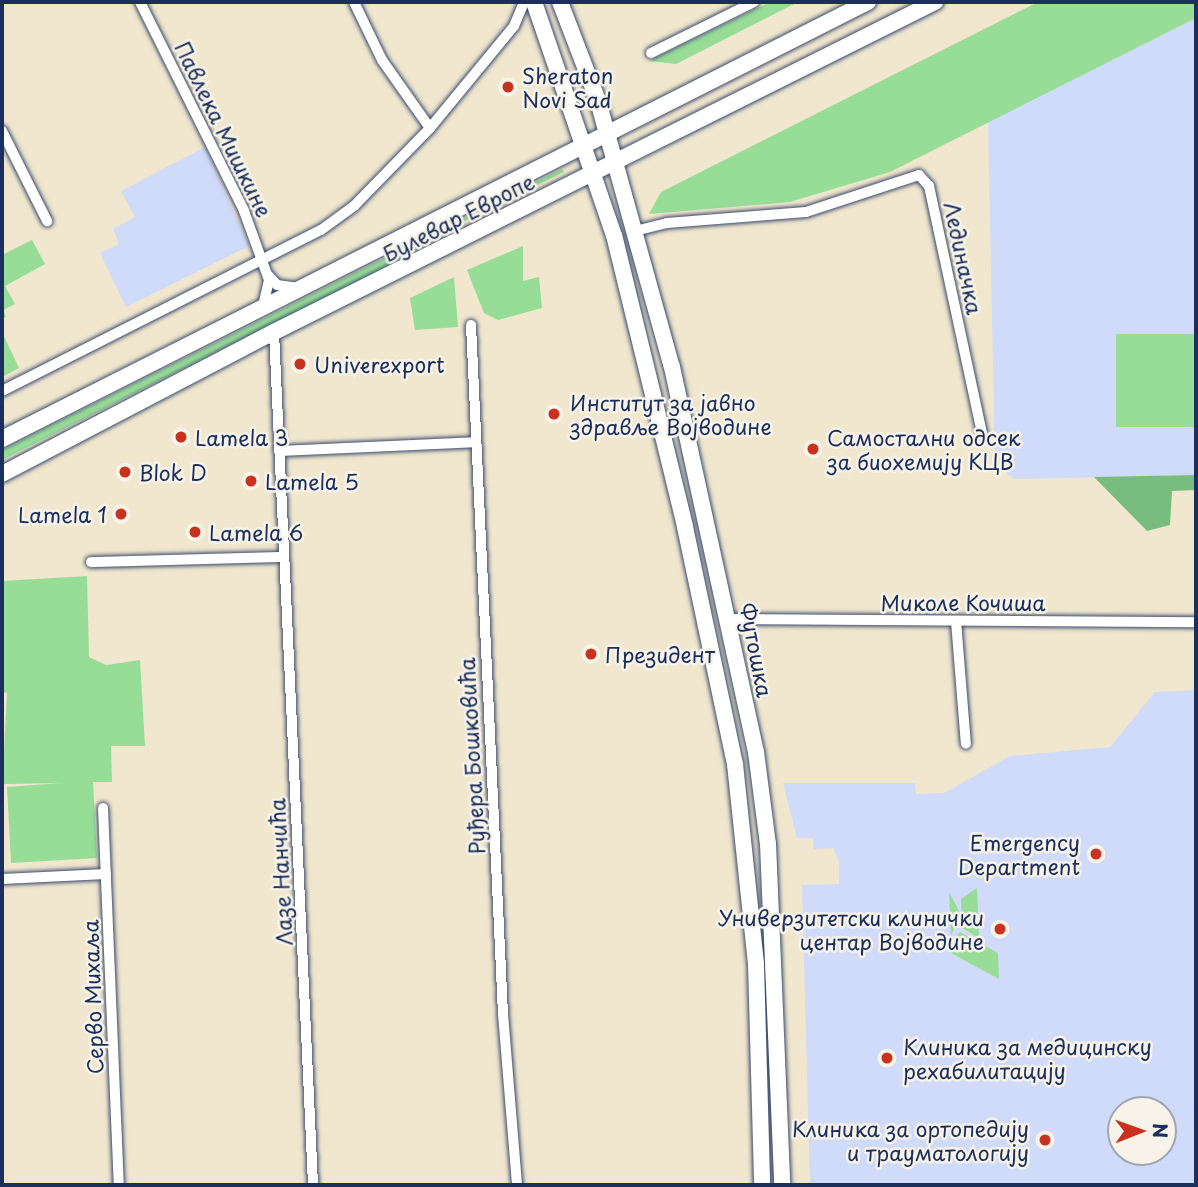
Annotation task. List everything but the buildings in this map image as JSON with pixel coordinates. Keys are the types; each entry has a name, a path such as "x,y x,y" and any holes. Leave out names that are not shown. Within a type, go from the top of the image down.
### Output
{"main road":[{"name":"Футошка","path":"534,2 614,235 685,527 735,764 756,964 762,1185"},
{"name":"Футошка","path":"560,2 608,136 635,231 730,619 768,844 782,1185"},
{"name":"Булевар Европе","path":"2,439 608,136 868,2"},
{"name":"Булевар Европе","path":"2,474 274,332 935,2"}],"street":[{"name":"Павлека Мишкине","path":"140,2 244,211 268,275 269,292 263,307"},
{"path":"354,2 382,60 430,128"},
{"path":"2,391 321,230 354,206 430,128 514,26 524,2"},
{"path":"651,53 754,2"},
{"path":"514,26 529,19 544,31"},
{"path":"2,131 47,220"},
{"name":"Лединачка","path":"635,231 667,223 806,212 919,175 929,186 982,433"},
{"path":"268,275 284,288 303,287"},
{"name":"Руђера Бошковића","path":"471,325 503,1014 517,1185"},
{"name":"Лазе Нанчића","path":"274,332 313,1185"},
{"path":"279,451 475,442"},
{"path":"91,562 284,557"},
{"name":"Миколе Кочиша","path":"730,619 1196,622"},
{"path":"956,621 966,744"},
{"name":"Серво Михаља","path":"103,808 119,1185"},
{"path":"2,879 106,874"}],"shaded area":[{"path":"1196,18 1196,475 1014,479 995,464 988,122"},
{"path":"205,147 249,246 126,307 100,253 119,244 113,229 135,217 121,191"},
{"name":"Универзитетски клинички центар Војводине","path":"1196,690 1196,1185 810,1185 802,885 839,884 839,861 833,848 814,849 813,838 797,838 783,783 915,783 916,794 944,793 1010,756 1110,747 1155,692"}],"green space":[{"path":"770,2 798,2 676,64 649,61"},
{"path":"1038,2 1196,2 1196,18 890,172 790,202 649,214 661,192"},
{"path":"562,169 564,172 461,223 405,257 2,460 2,450"},
{"path":"32,240 45,264 5,286 15,304 3,310 6,317 2,318 2,255"},
{"path":"523,246 523,281 539,277 542,308 498,320 484,313 467,270"},
{"path":"454,277 458,327 415,330 410,298"},
{"path":"2,332 19,368 2,377"},
{"path":"1116,334 1196,334 1196,427 1116,427"},
{"path":"1196,475 1196,490 1172,491 1170,525 1147,531 1094,477"},
{"path":"87,576 89,657 106,665 140,660 145,746 111,746 112,782 93,782 97,858 11,863 7,787 61,783 4,784 2,792 7,693 2,692 2,581"},
{"path":"977,888 979,938 962,928 961,899"},
{"path":"949,892 960,913 951,936"},
{"path":"960,932 998,953 999,979 951,953 951,942"}],"place":[{"name":"Sheraton Novi Sad","path":"508,87"},
{"name":"Univerexport","path":"300,364"},
{"name":"Институт за јавно здравље Војводине","path":"554,414"},
{"name":"Lamela 3","path":"181,437"},
{"name":"Самостални одсек за биохемију КЦВ","path":"813,449"},
{"name":"Blok D","path":"125,472"},
{"name":"Lamela 5","path":"251,481"},
{"name":"Lamela 1","path":"121,514"},
{"name":"Lamela 6","path":"195,532"},
{"name":"Президент","path":"591,654"},
{"name":"Emergency Department","path":"1096,854"},
{"name":"Универзитетски клинички центар Војводине","path":"1000,929"},
{"name":"Клиника за медицинску рехабилитацију","path":"887,1058"},
{"name":"Клиника за ортопедију и трауматологију","path":"1045,1140"}]}
